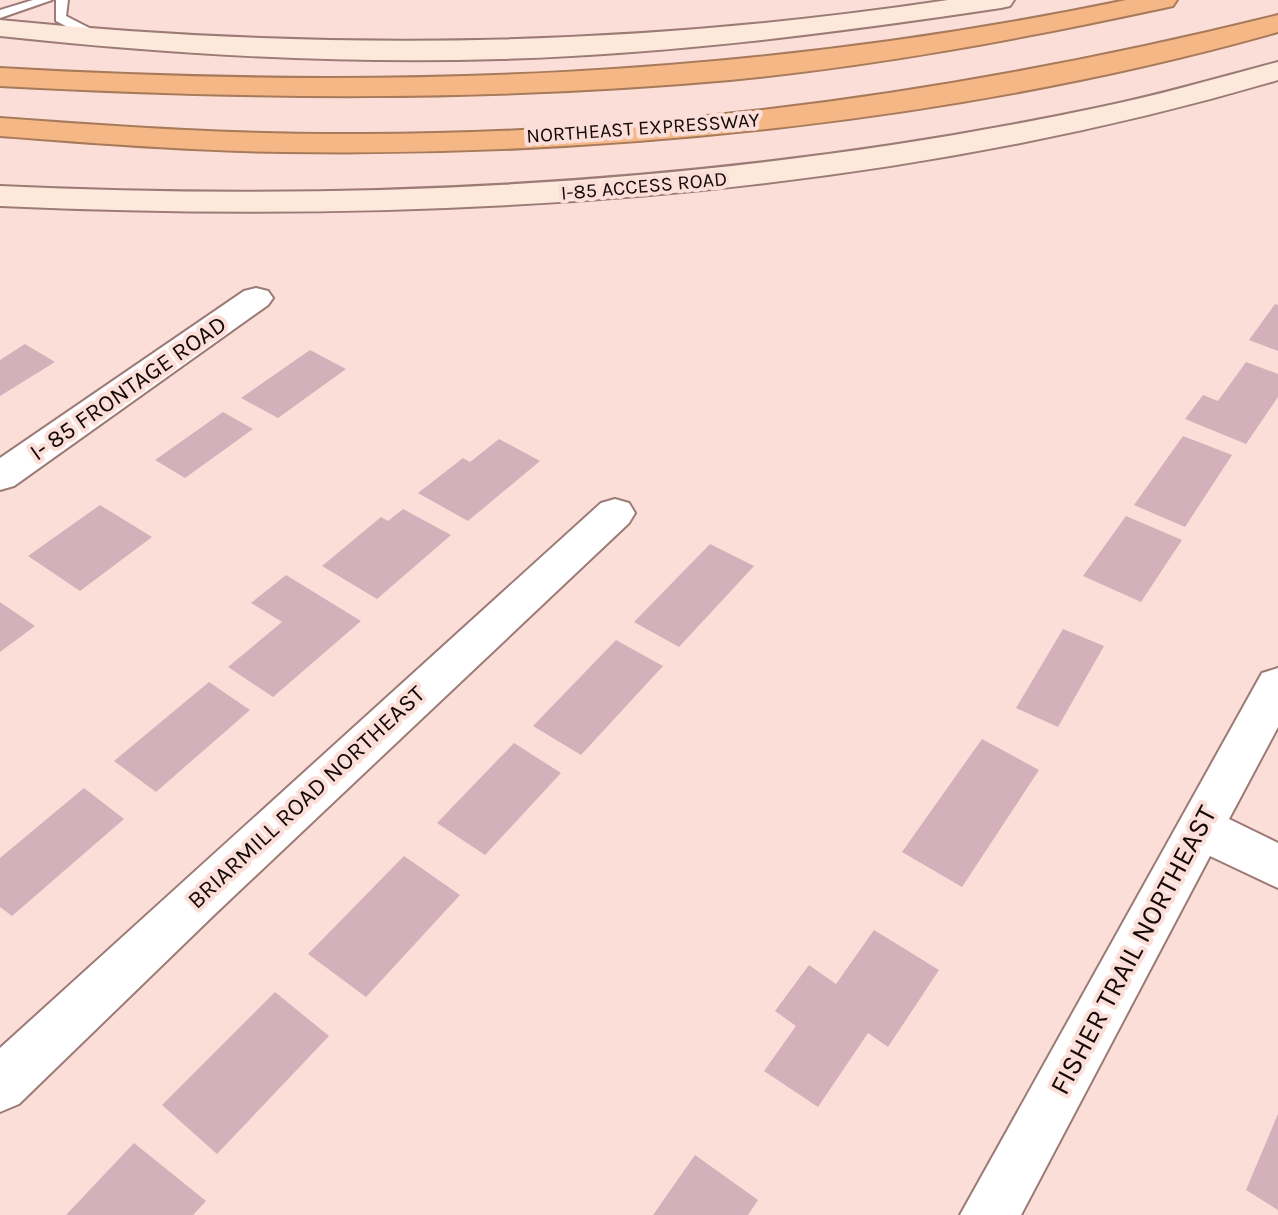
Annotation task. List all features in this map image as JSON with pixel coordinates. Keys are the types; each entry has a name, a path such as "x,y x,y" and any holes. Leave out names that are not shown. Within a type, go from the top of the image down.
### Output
{"highway":[{"path":"0,77 163,87 342,89 614,79 769,65 991,36 1164,0"},
{"name":"NORTHEAST EXPRESSWAY","path":"0,127 284,143 468,141 703,126 846,109 1102,65 1278,23"},
{"path":"0,51 222,69 342,89"},
{"path":"0,154 246,162 389,159 468,141"}],"main road":[{"path":"0,28 226,48 425,52 638,46 861,24 1001,0"},
{"name":"I-85 ACCESS ROAD","path":"0,196 202,204 343,204 670,184 802,169 1021,133 1195,96 1278,71"}],"street":[{"name":"I- 85 FRONTAGE ROAD","path":"0,477 256,298"},
{"name":"BRIARMILL ROAD NORTHEAST","path":"0,1085 208,887 615,513"},
{"name":"FISHER TRAIL NORTHEAST","path":"989,1215 1278,685"},
{"path":"1199,827 1278,867"}],"lane":[{"path":"0,14 46,0"},
{"path":"62,0 60,18 95,36"}],"building":[{"path":"1275,304 1278,305 1278,351 1249,340"},
{"path":"25,344 55,362 0,396 0,360"},
{"path":"310,350 346,369 278,418 241,398"},
{"path":"1246,362 1278,374 1278,397 1246,444 1185,419 1203,395 1218,401"},
{"path":"223,412 253,429 185,478 155,460"},
{"path":"1183,436 1232,455 1185,527 1134,505"},
{"path":"499,439 540,461 468,521 418,493 463,458 470,462"},
{"path":"100,505 152,537 80,591 28,556"},
{"path":"403,509 451,535 377,599 322,566 381,517 388,521"},
{"path":"1126,516 1182,540 1141,602 1083,576"},
{"path":"710,544 754,566 679,647 634,622"},
{"path":"286,575 361,621 273,697 228,667 282,622 251,603"},
{"path":"0,602 35,626 0,652"},
{"path":"1063,629 1104,646 1058,727 1016,708"},
{"path":"616,640 663,666 581,755 533,726"},
{"path":"209,682 250,710 156,792 114,761"},
{"path":"982,739 1039,770 962,887 902,852"},
{"path":"514,743 561,773 485,855 437,823"},
{"path":"84,788 124,819 12,916 0,907 0,858"},
{"path":"404,856 460,895 366,997 308,954"},
{"path":"874,930 939,970 888,1047 868,1033 818,1107 764,1071 796,1026 775,1011 809,965 836,984"},
{"path":"275,992 329,1036 217,1154 162,1105"},
{"path":"1278,1114 1278,1210 1246,1190"},
{"path":"134,1143 206,1201 193,1215 66,1215"},
{"path":"695,1155 758,1200 748,1215 653,1215"}]}
